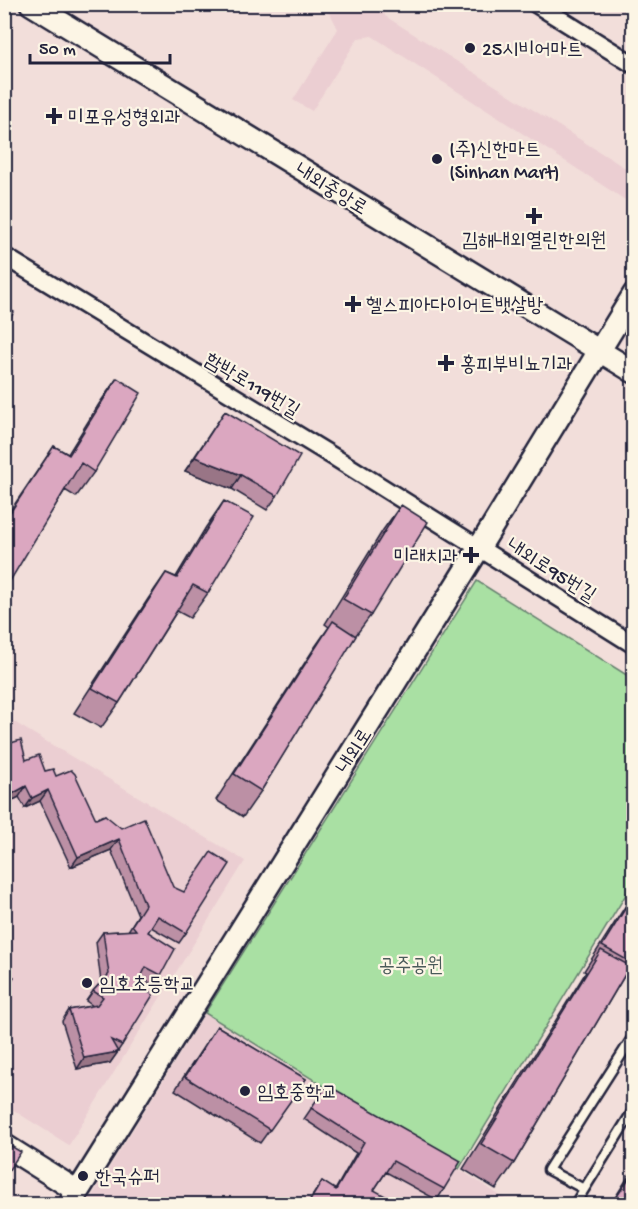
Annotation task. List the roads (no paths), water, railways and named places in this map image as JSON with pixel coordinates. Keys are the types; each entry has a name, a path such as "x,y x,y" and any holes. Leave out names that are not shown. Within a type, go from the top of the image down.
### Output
{"street":[{"name":"내외중앙로","path":"31,4 633,372"},
{"path":"536,4 633,65"},
{"name":"함박로119번길","path":"4,256 479,548"},
{"name":"내외로","path":"74,1198 479,548 633,294"},
{"name":"내외로95번길","path":"479,548 633,645"},
{"path":"4,1145 74,1198"}],"lane":[{"path":"584,1189 548,1170 633,1035"},
{"path":"575,1204 633,1109"}],"place":[{"name":"25시비어마트","path":"470,48"},
{"name":"미포유성형외과","path":"54,116"},
{"name":"(주)신한마트 (Sinhan Mart)","path":"437,159"},
{"name":"김해내외열린한의원","path":"534,216"},
{"name":"헬스피아다이어트뱃살방","path":"353,304"},
{"name":"홍피부비뇨기과","path":"446,363"},
{"name":"미래치과","path":"471,555"},
{"name":"임호초등학교","path":"87,983"},
{"name":"임호중학교","path":"245,1091"},
{"name":"한국슈퍼","path":"83,1176"}],"park label":[{"name":"공주공원","path":"411,964"}]}
